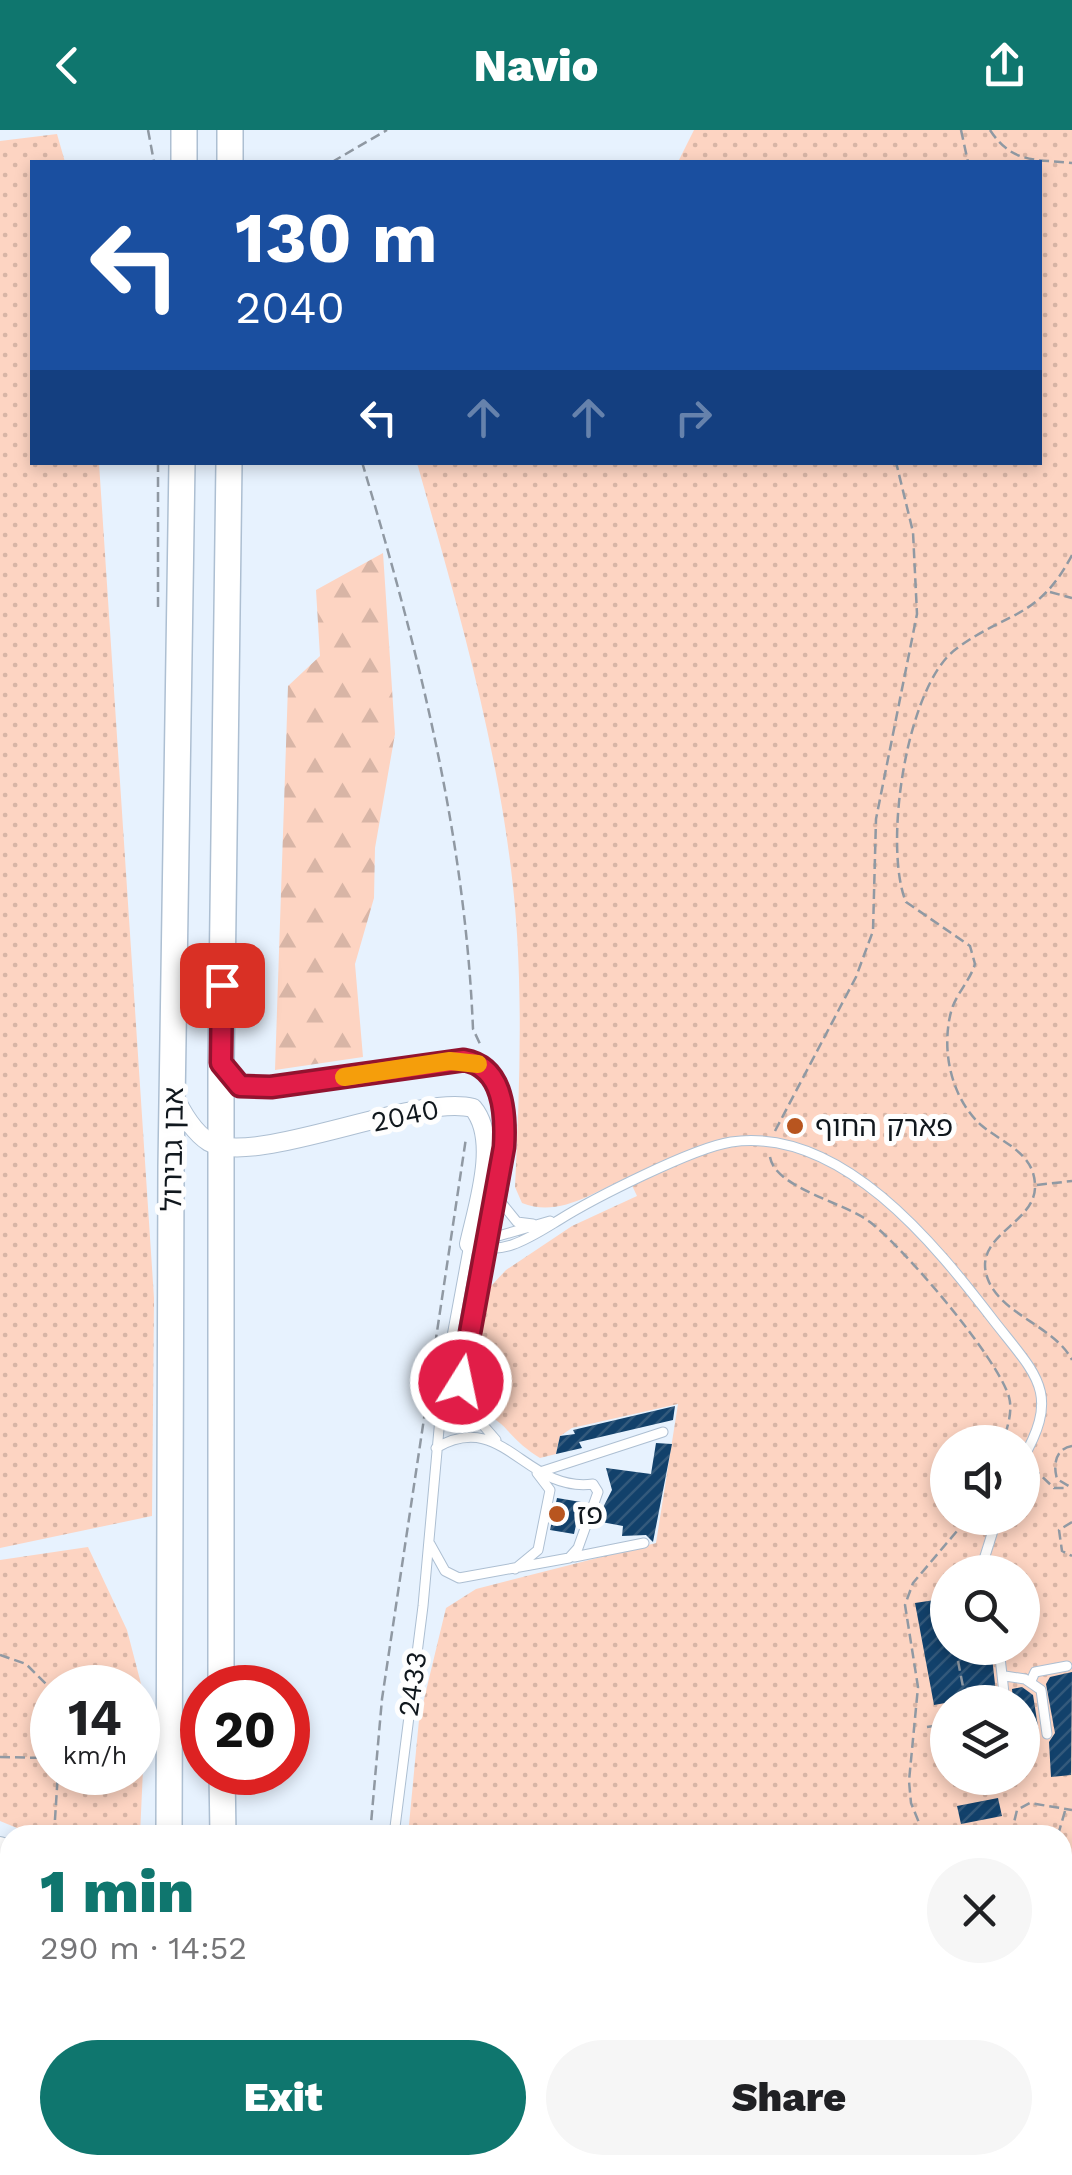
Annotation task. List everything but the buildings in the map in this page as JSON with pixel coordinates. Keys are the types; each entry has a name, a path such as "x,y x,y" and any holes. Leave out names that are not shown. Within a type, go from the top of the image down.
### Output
{"street":[{"path":"230,130 230,160"},
{"name":"אבן גבירול","path":"169,1825 173,1092 182,465"},
{"name":"אבן גבירול","path":"222,1665 221,1063 229,465"},
{"name":"2040","path":"221,1063 231,1080 254,1088 450,1061 482,1065 493,1076 504,1115 498,1193 481,1245"},
{"path":"173,1092 200,1134 223,1147"},
{"name":"2040","path":"223,1147 272,1142 460,1104 478,1114 485,1145 481,1245"},
{"path":"222,1795 223,1825"}],"lane":[{"path":"481,1245 522,1241 562,1218 730,1142 804,1148 880,1194 990,1316 1026,1362 1042,1392 1040,1430"},
{"path":"498,1193 510,1216 524,1224 541,1224"},
{"path":"481,1245 562,1218"},
{"name":"2040","path":"481,1245 461,1382 470,1410 498,1442"},
{"name":"2040","path":"428,1534 436,1448 481,1245"},
{"path":"537,1472 663,1432"},
{"path":"436,1448 463,1436 498,1442 557,1484 598,1487 578,1548 569,1558"},
{"path":"512,1570 538,1550 550,1490 537,1472"},
{"path":"428,1534 434,1555 452,1576 468,1579 644,1543"},
{"name":"2433","path":"395,1825 428,1534"},
{"path":"1003,1665 1005,1685"},
{"path":"1031,1681 1035,1672 1067,1666"},
{"path":"1005,1676 1031,1681 1041,1690 1046,1734"}],"path":[{"path":"148,130 154,160"},
{"path":"335,160 387,130"},
{"path":"961,130 968,160"},
{"path":"990,130 1016,158 1038,160"},
{"path":"1042,160 1072,163"},
{"path":"363,465 411,629 441,753 462,890 474,1029 484,1052"},
{"path":"897,465 913,532 917,614 876,819 873,931 856,977 768,1143 772,1167 780,1176 867,1219 917,1269 998,1374 1010,1400 1006,1425"},
{"path":"1072,555 1048,592 1019,616 955,650 930,681 905,776 896,854 906,902 970,946 975,964 952,1008 948,1031 951,1076 960,1100 981,1124 1018,1150 1030,1166 1035,1186 1033,1200 993,1240 986,1258 986,1277 994,1292 1072,1360"},
{"path":"1048,592 1072,598"},
{"path":"371,1825 382,1699 469,1125 459,1114 460,1104"},
{"path":"1035,1186 1072,1181"},
{"path":"1070,1488 1057,1479 1054,1467 1057,1456 1072,1446"},
{"path":"1040,1475 1054,1488 1070,1488"},
{"path":"1072,1522 1059,1530 1062,1552 1072,1556"},
{"path":"920,1825 909,1782 918,1686 907,1594 954,1535"},
{"path":"0,1655 30,1668"},
{"path":"0,1758 30,1758"},
{"path":"55,1825 57,1795"},
{"path":"1013,1825 1017,1810 1030,1802 1072,1810"},
{"path":"1061,1825 1065,1810"}],"green space":[{"name":"פארק החוף","path":"694,130 1072,130 1072,1825 409,1825 419,1720 446,1608 476,1589 656,1543 678,1404 572,1428 560,1436 556,1454 540,1458 484,1412 472,1393 469,1381 491,1286 506,1270 572,1226 637,1196 628,1177 576,1201 536,1207 522,1203 515,1187 519,988 515,908 504,817 484,715 418,465 1042,465 1042,160 679,160"},
{"path":"57,134 64,160 30,160 30,465 99,465 154,1298 152,1516 0,1548 0,141"},
{"path":"383,553 395,734 375,848 374,898 355,964 363,1057 275,1070 288,686 320,656 316,590"},
{"path":"88,1547 127,1630 136,1665 30,1665 30,1795 142,1795 140,1825 10,1825 0,1821 0,1560"}],"slow traffic":[{"path":"344,1077 450,1061 478,1064"}],"place":[{"name":"פארק החוף","path":"795,1126"},
{"name":"פז","path":"557,1514"}],"route":[{"path":"222,985 221,1063 231,1080 240,1086 271,1087 464,1060 482,1065 493,1076 504,1115 504,1147 461,1382"}]}
